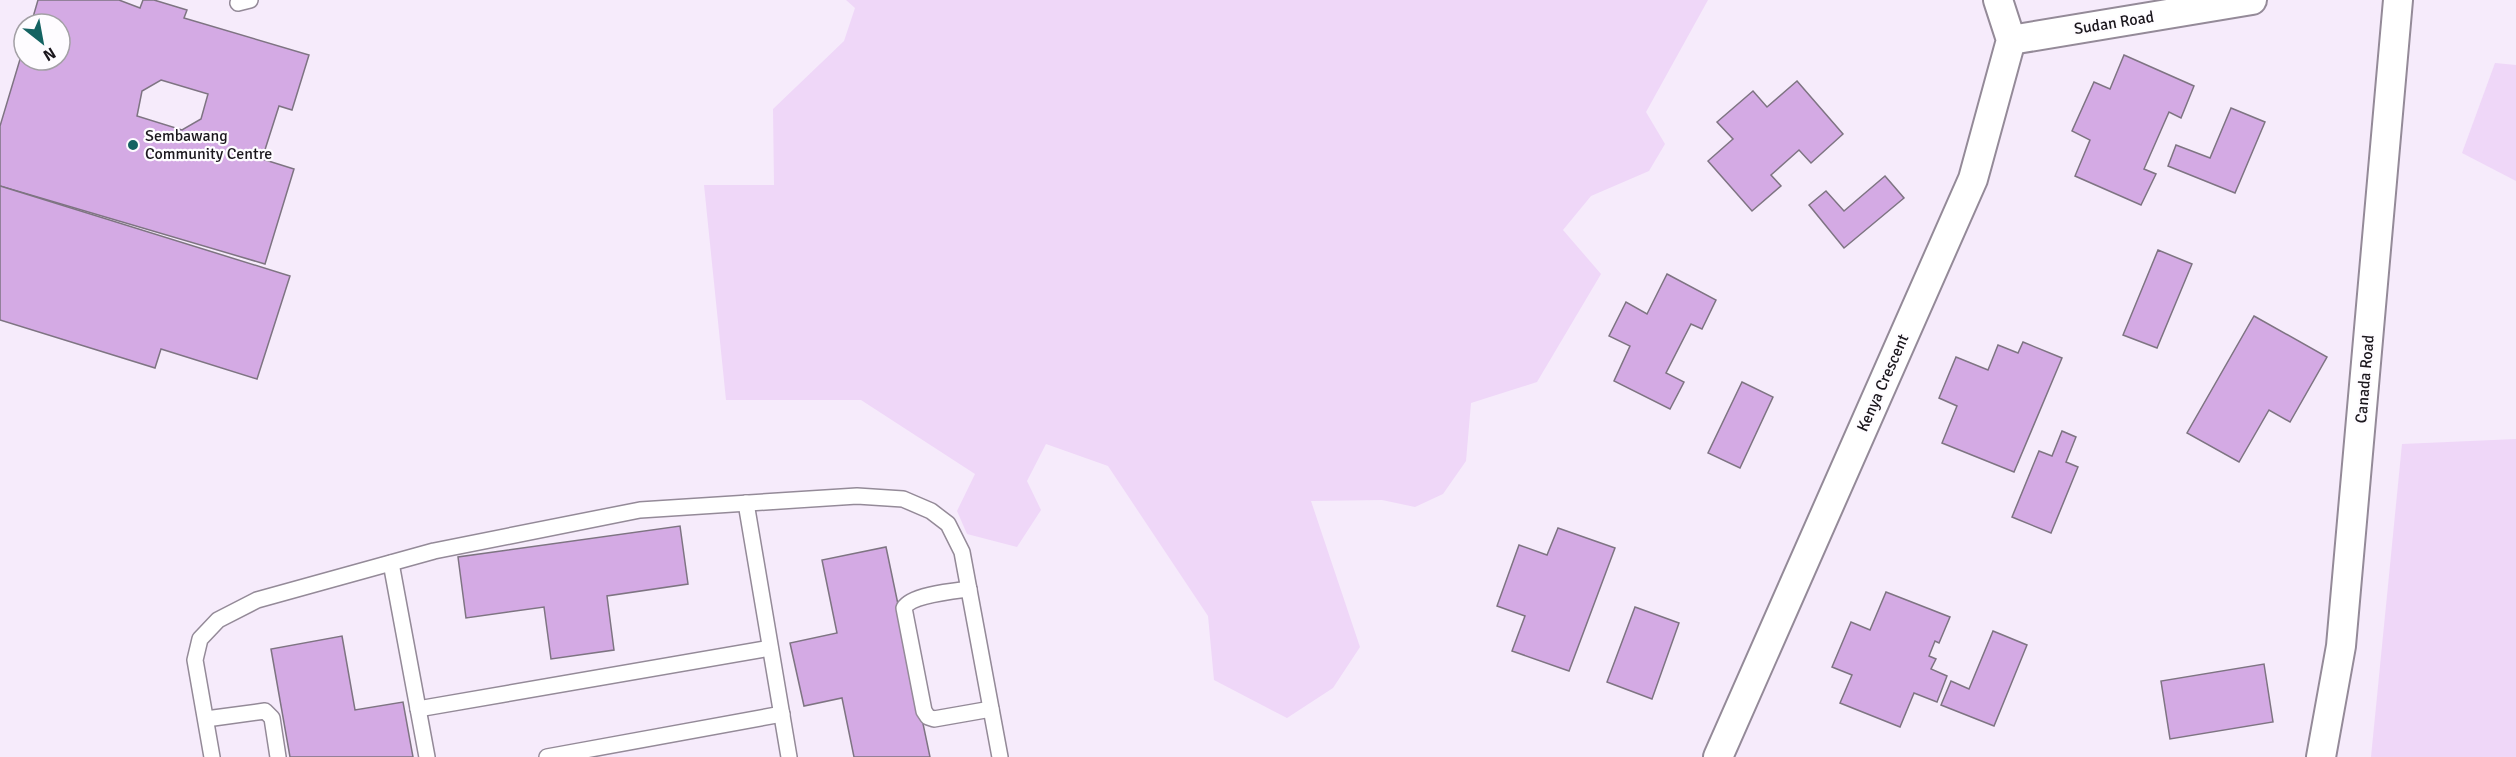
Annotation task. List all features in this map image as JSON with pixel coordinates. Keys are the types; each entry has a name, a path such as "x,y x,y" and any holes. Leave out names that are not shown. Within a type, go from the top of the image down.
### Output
{"street":[{"path":"1998,0 2011,40"},
{"name":"Sudan Road","path":"2011,40 2252,0"},
{"name":"Canada Road","path":"2321,757 2341,646 2398,0"},
{"name":"Kenya Crescent","path":"1718,757 1973,179 2011,40"}],"lane":[{"path":"212,757 195,660 201,639 218,620 257,600 434,551 640,510 857,496 903,499 930,511 948,525 962,552 1000,757"},
{"path":"746,503 789,757"},
{"path":"391,563 427,757"},
{"path":"969,589 915,599 907,602 904,608 924,711 928,717 934,719 991,709"},
{"path":"418,709 770,648"},
{"path":"206,719 265,711 272,718 278,757"},
{"path":"547,757 782,714"}],"shaded area":[{"path":"846,0 1708,0 1646,112 1665,144 1649,171 1591,196 1563,230 1601,274 1537,382 1471,403 1466,461 1443,494 1415,507 1382,500 1311,501 1360,647 1333,688 1287,718 1214,680 1208,616 1108,466 1046,444 1027,481 1041,510 1017,547 967,534 957,511 975,474 861,400 726,400 704,185 774,185 773,109 844,41 855,8"},
{"path":"2495,63 2516,65 2516,181 2462,153"},
{"path":"2516,439 2516,757 2371,757 2402,444"}],"building":[{"name":"Sembawang Community Centre","path":"38,0 119,0 140,8 143,0 154,0 187,10 184,18 309,55 292,110 279,106 262,159 294,169 265,264 0,186 0,126 16,72 72,72 72,12 34,12","holes":["161,80 208,94 201,119 182,130 137,116 142,91"]},
{"path":"2124,55 2194,86 2181,118 2169,112 2144,169 2156,174 2141,205 2075,176 2090,140 2072,131 2094,82 2110,89"},
{"path":"1797,81 1843,134 1811,163 1799,150 1771,175 1781,186 1752,211 1708,161 1733,139 1717,122 1753,91 1767,107"},
{"path":"2231,108 2265,122 2235,193 2168,166 2176,145 2210,158"},
{"path":"1885,176 1904,198 1844,248 1809,205 1826,191 1844,211"},
{"path":"0,186 290,276 257,379 161,349 155,368 0,320"},
{"path":"2158,250 2192,264 2157,348 2123,335"},
{"path":"1667,274 1716,300 1702,329 1691,324 1666,373 1684,382 1670,409 1614,381 1630,346 1609,336 1626,302 1647,314"},
{"path":"2254,316 2327,357 2290,422 2269,410 2239,462 2187,433"},
{"path":"2023,342 2062,358 2014,472 1942,443 1957,406 1939,398 1956,357 1988,370 1998,345 2018,353"},
{"path":"1742,382 1773,397 1740,468 1708,453"},
{"path":"2062,431 2076,437 2066,462 2078,467 2051,533 2012,517 2039,451 2052,456"},
{"path":"680,526 688,584 607,596 614,650 551,659 544,607 466,618 458,557"},
{"path":"1558,528 1615,548 1569,671 1512,651 1525,616 1497,606 1519,545 1547,555"},
{"path":"886,547 930,757 854,757 842,698 804,706 790,643 837,633 822,560"},
{"path":"1886,592 1950,617 1939,643 1935,641 1929,656 1936,659 1931,669 1947,676 1937,702 1914,693 1900,727 1840,703 1852,675 1832,667 1851,622 1870,630"},
{"path":"1635,607 1679,623 1652,699 1607,682"},
{"path":"1993,631 2027,645 1994,726 1941,705 1951,681 1969,689"},
{"path":"342,636 355,710 403,702 413,757 290,757 271,649"},
{"path":"2264,664 2273,722 2170,739 2161,681"}],"place":[{"name":"Sembawang Community Centre","path":"133,145"}]}
